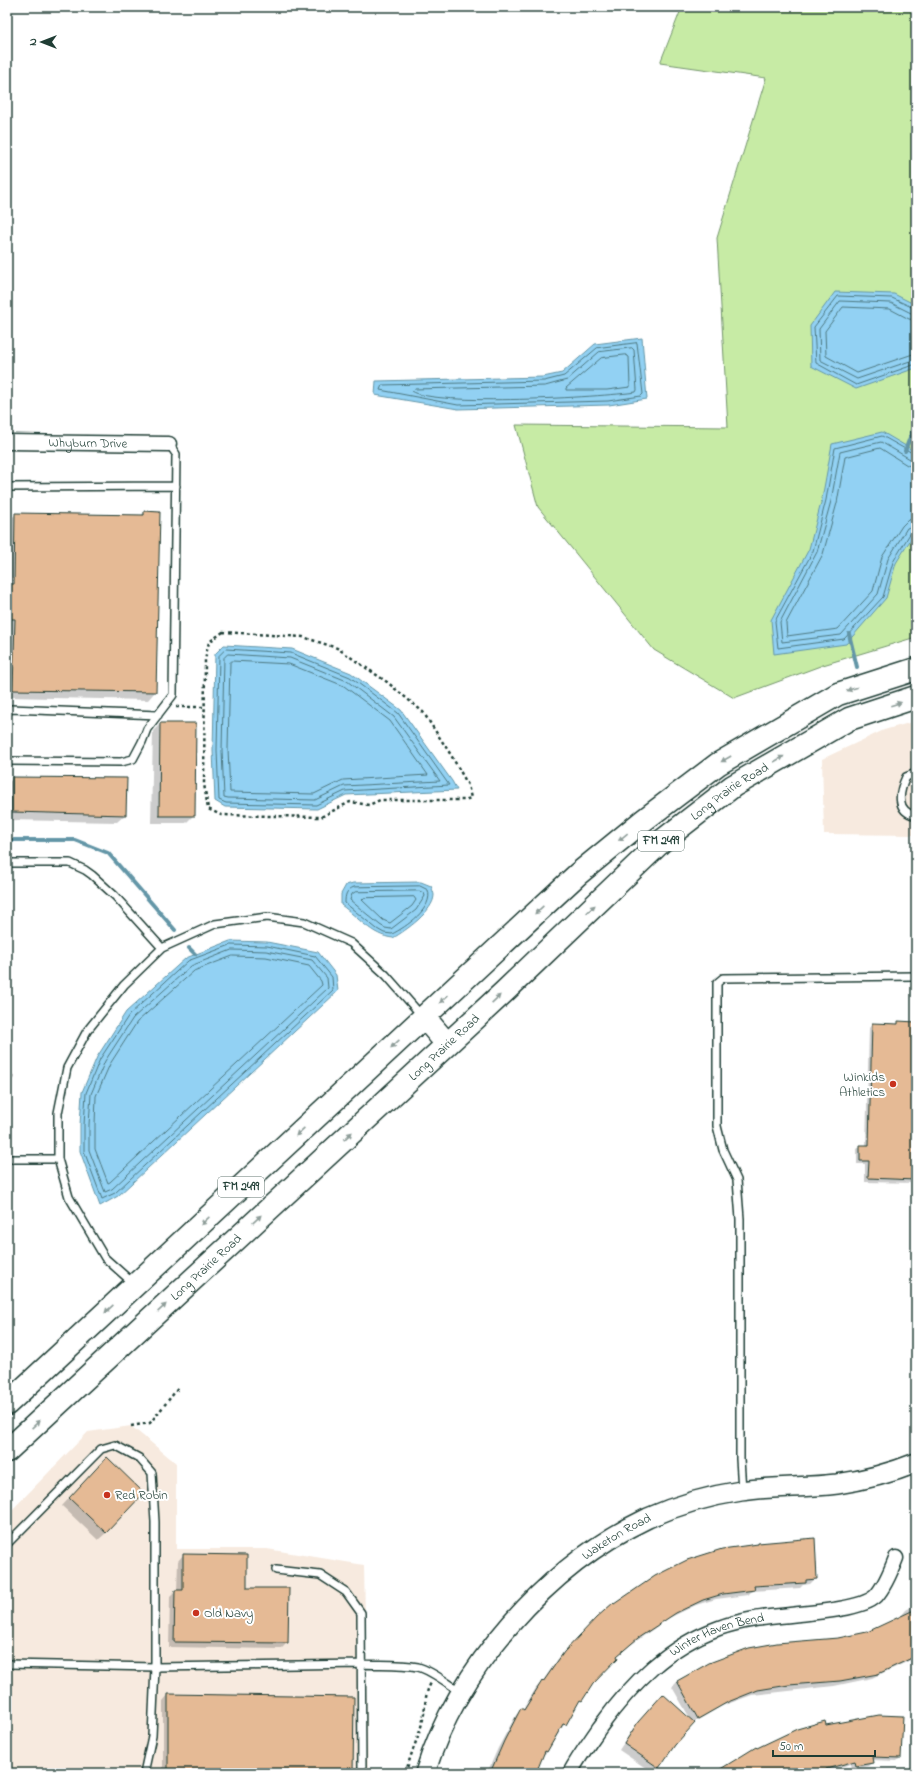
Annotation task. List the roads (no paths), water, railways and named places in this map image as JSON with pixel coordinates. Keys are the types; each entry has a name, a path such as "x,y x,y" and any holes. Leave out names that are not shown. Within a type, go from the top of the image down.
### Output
{"main road":[{"name":"Long Prairie Road","path":"7,1404 578,874 644,820 718,764 838,694 916,668"},
{"name":"Long Prairie Road","path":"7,1451 447,1044 662,841 733,786 849,719 916,697"},
{"path":"424,1017 447,1044"}],"street":[{"name":"Whyburn Drive","path":"7,442 169,444"},
{"name":"Waketon Road","path":"425,1773 441,1731 461,1692 493,1644 514,1619 539,1594 589,1554 622,1533 661,1513 702,1499 742,1491 838,1484 895,1472 916,1464"},
{"name":"Winter Haven Bend","path":"570,1773 577,1760 619,1701 635,1683 666,1656 689,1641 719,1628 754,1619 810,1613 861,1604 875,1596 886,1580 896,1558"}],"lane":[{"path":"7,761 121,762 133,759 147,729 173,695 176,454 169,444"},
{"path":"7,487 176,486"},
{"path":"7,712 11,709 158,715"},
{"path":"916,772 906,777 901,788 900,798 903,808 910,815 916,816"},
{"path":"7,863 70,863 85,870 114,896 162,948"},
{"path":"135,1285 105,1258 69,1197 58,1159 58,1113 67,1068 87,1031 124,985 162,948 216,924 267,917 304,922 351,943 386,975 424,1017"},
{"path":"742,1491 740,1459 740,1219 737,1180 723,1150 716,1126 717,983 723,978 916,976"},
{"path":"7,1160 58,1159"},
{"path":"7,1544 101,1449 115,1444 139,1458 152,1473 155,1522 155,1667 152,1736 144,1773"},
{"path":"276,1570 320,1575 346,1592 361,1613 362,1773"},
{"path":"7,1664 155,1667 362,1664 419,1668 435,1675 461,1692"}],"water":[{"path":"835,292 894,294 916,305 916,368 856,389 811,366 810,326"},
{"path":"642,338 647,399 609,405 458,409 375,395 376,381 543,377 562,373 595,344"},
{"path":"882,432 916,452 916,531 896,563 886,598 846,644 774,654 771,620 809,549 822,499 832,444"},
{"path":"224,645 292,649 351,673 401,710 457,790 346,795 317,809 225,807 215,801 213,750 215,654"},
{"path":"421,882 431,886 434,894 433,901 418,920 393,938 378,934 341,905 341,894 346,885 353,883"},
{"path":"230,941 267,942 318,952 336,975 338,991 118,1196 100,1206 80,1151 82,1092 97,1057 126,1012 186,958"}],"waterway":[{"path":"905,451 916,421"},
{"path":"849,634 857,667"},
{"path":"7,840 75,840 108,853 175,930"},
{"path":"189,948 195,954"}],"place":[{"name":"Winkids Athletics","path":"893,1084"},
{"name":"Red Robin","path":"107,1495"},
{"name":"Old Navy","path":"196,1613"}]}
